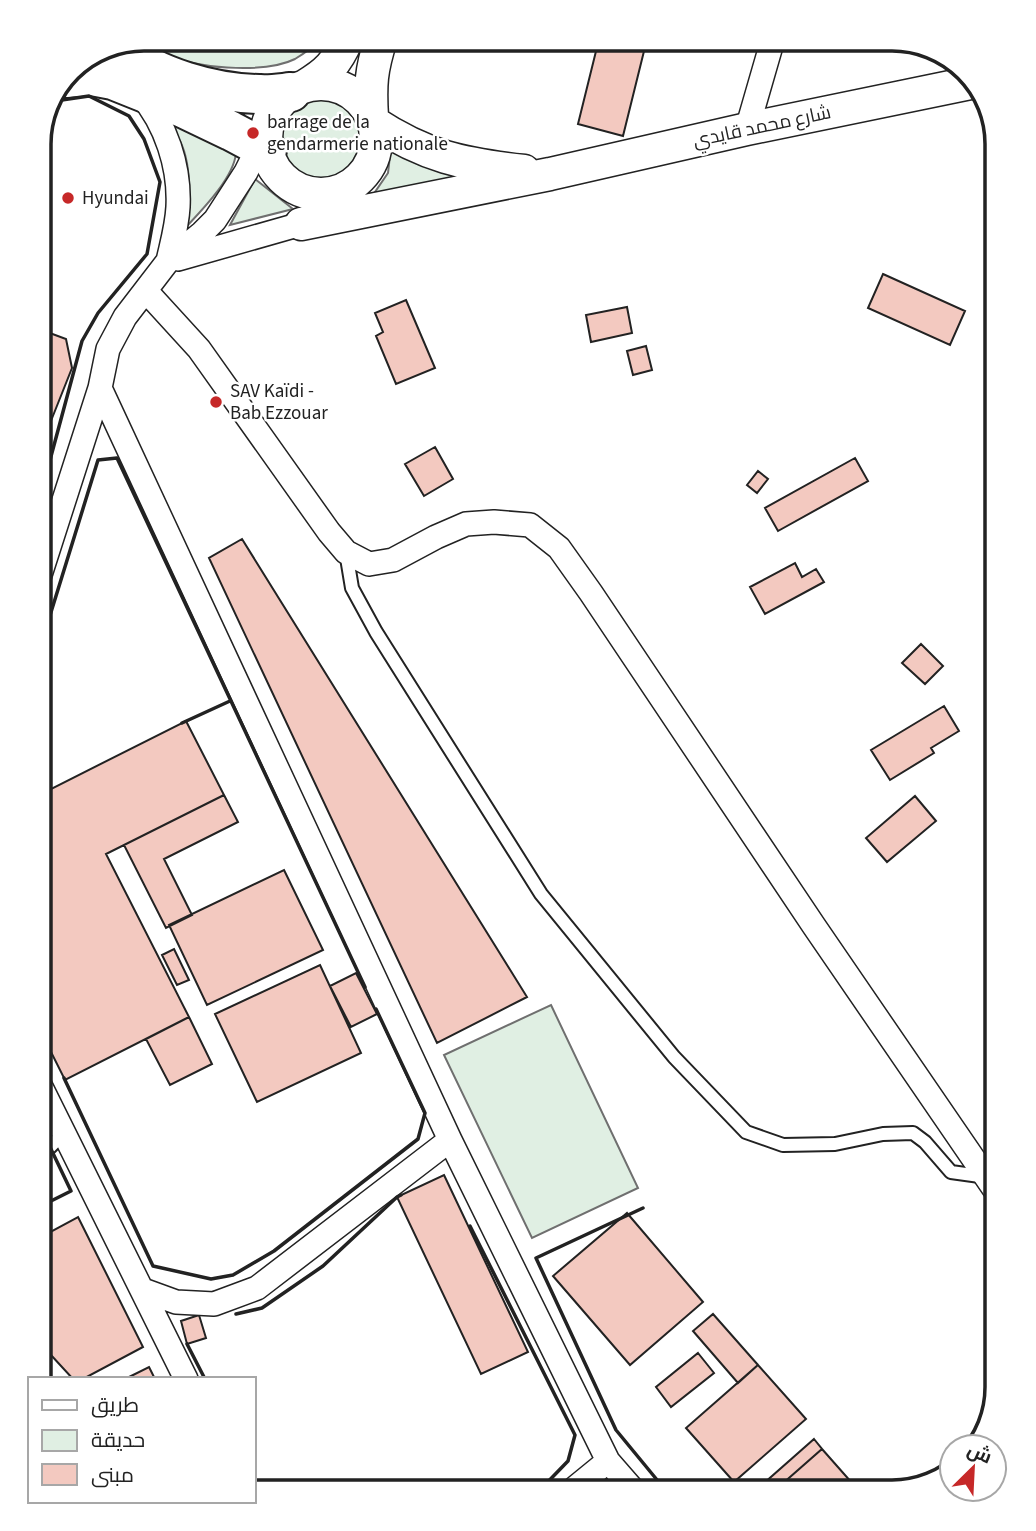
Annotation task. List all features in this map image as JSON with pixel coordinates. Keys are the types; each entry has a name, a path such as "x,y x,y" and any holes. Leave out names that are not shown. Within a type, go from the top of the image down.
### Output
{"highway":[{"path":"128,53 153,68 189,83 231,92 260,94 298,89"},
{"path":"80,77 113,80 264,142"}],"main road":[{"path":"341,51 323,76 279,102 271,115 264,142 272,164 292,186 306,191 320,194 347,190 400,205"},
{"path":"347,190 368,168 374,153 376,138 370,85 377,51"},
{"path":"298,89 321,83 337,86 364,104 373,120 415,147 437,156 482,166 550,174"},
{"name":"شارع محمد قايدي","path":"301,224 550,174 747,129 963,84"}],"street":[{"path":"747,129 769,51"},
{"path":"136,89 150,105 171,149 178,205 168,261"},
{"path":"51,541 100,388 108,349 125,317 168,261 215,220 264,142"},
{"path":"168,261 301,224 320,213 347,190"},
{"path":"146,291 199,349 329,533 346,552 369,564 393,560 467,524 494,522 530,525 559,548 985,1175"},
{"path":"100,388 450,1140 608,1461 625,1480"},
{"path":"51,1110 185,1377"},
{"path":"143,1290 176,1302 214,1304 257,1288 450,1140"},
{"path":"585,1480 608,1461"}],"lane":[{"path":"346,552 352,588 376,632 541,894 674,1057 746,1132 783,1145 835,1144 883,1134 912,1133 925,1142 951,1172 985,1183"},
{"path":"51,1146 63,1134"}],"green space":[{"path":"162,51 307,51 283,63 253,68 203,65 176,58"},
{"path":"319,97 335,100 348,109 357,122 360,138 357,154 348,167 335,176 319,179 303,176 290,167 281,154 278,138 281,122 290,109 303,100"},
{"path":"167,122 236,153 224,182 187,226 187,161 180,141"},
{"path":"391,147 469,179 373,195 388,173"},
{"path":"255,179 293,209 230,225"},
{"path":"551,1005 638,1188 532,1238 444,1055"}],"building":[{"path":"596,51 644,51 623,136 578,124"},
{"path":"883,274 965,311 950,345 868,308"},
{"path":"406,300 435,368 396,384 376,336 383,332 375,313"},
{"path":"627,307 632,333 591,342 586,315"},
{"path":"51,333 66,339 72,368 51,421"},
{"path":"646,346 652,370 633,375 627,351"},
{"path":"435,447 453,479 424,496 405,464"},
{"path":"855,458 868,481 778,531 765,508"},
{"path":"758,471 768,479 757,493 747,485"},
{"path":"242,539 527,997 437,1043 209,558"},
{"path":"795,563 802,577 816,569 824,582 765,614 750,587"},
{"path":"921,644 943,666 925,684 902,663"},
{"path":"944,706 959,731 931,748 934,753 890,780 871,750"},
{"path":"186,721 224,795 106,854 189,1017 65,1080 51,1052 51,789"},
{"path":"224,795 238,822 164,859 192,915 166,928 124,845"},
{"path":"915,796 936,821 887,862 866,838"},
{"path":"284,870 323,950 207,1005 169,925"},
{"path":"174,949 189,980 177,985 162,955"},
{"path":"320,965 361,1053 257,1102 215,1014"},
{"path":"356,973 377,1014 351,1027 330,986"},
{"path":"189,1017 212,1064 170,1085 146,1039"},
{"path":"444,1175 528,1352 481,1374 397,1197"},
{"path":"627,1213 703,1302 630,1365 553,1276"},
{"path":"78,1217 143,1347 87,1377 71,1377 51,1355 51,1232"},
{"path":"713,1314 758,1365 738,1383 693,1331"},
{"path":"199,1315 206,1338 187,1344 181,1321"},
{"path":"698,1353 714,1373 671,1407 656,1387"},
{"path":"758,1365 806,1419 736,1480 732,1480 686,1428"},
{"path":"149,1367 154,1377 129,1377"},
{"path":"814,1439 822,1449 787,1480 768,1480"},
{"path":"822,1449 849,1480 787,1480"}],"wall":[{"path":"51,456 82,341 98,313 147,254 160,182 144,139 129,116 89,96 62,100"},
{"path":"51,612 98,460 117,458 365,987"},
{"path":"182,723 230,701"},
{"path":"64,1078 153,1266 211,1279 233,1275 274,1251 418,1139 425,1113 376,1009"},
{"path":"51,1149 71,1191 51,1201"},
{"path":"236,1314 262,1308 323,1266 401,1195"},
{"path":"643,1208 536,1258 616,1430 657,1480"},
{"path":"470,1226 575,1435 568,1461 550,1480"},
{"path":"187,1344 204,1377"}],"place":[{"name":"barrage de la gendarmerie nationale","path":"253,133"},
{"name":"Hyundai","path":"68,198"},
{"name":"SAV Kaïdi - Bab Ezzouar","path":"216,402"}]}
